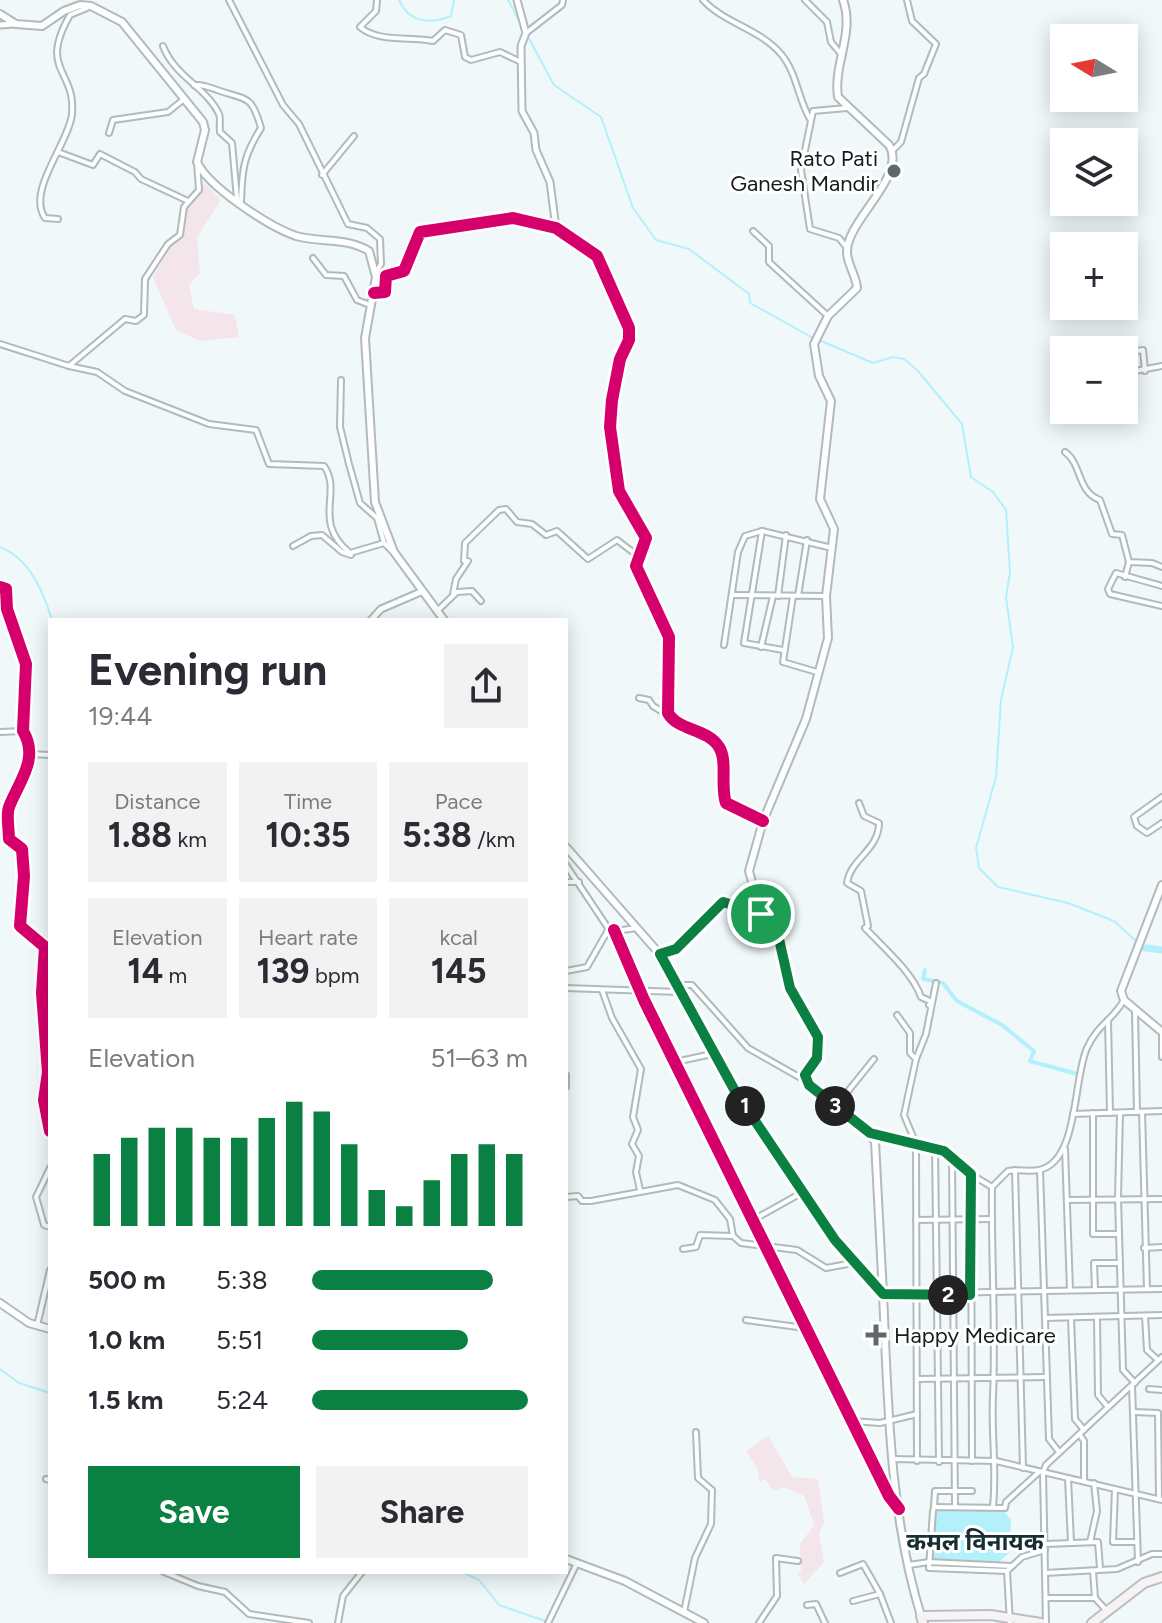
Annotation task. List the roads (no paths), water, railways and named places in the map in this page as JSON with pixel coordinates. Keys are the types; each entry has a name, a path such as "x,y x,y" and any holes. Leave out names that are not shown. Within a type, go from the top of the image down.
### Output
{"main road":[{"path":"843,0 848,26 838,94 847,108 892,151 883,184 847,248 857,288 828,316 814,344 819,376 831,401 820,502 834,526 826,596 828,638 802,730 763,821 749,871 761,914 779,939 790,988 818,1037 817,1058 805,1073 806,1081 870,1133 877,1152 887,1422 899,1509 922,1619 1044,1623"},
{"path":"0,14 16,24 42,26 70,8 91,6 130,28 194,109 205,130 197,162 207,179 295,235 361,246 369,251 376,272 365,338 374,491 394,552 442,618"},
{"path":"568,849 660,954 712,1054 853,1263 883,1294"},
{"path":"1162,885 1144,939 1122,981 1124,1000 1162,1032"},
{"path":"0,1303 36,1327 48,1329"},
{"path":"568,1560 625,1581 704,1623"},
{"path":"1092,1623 1144,1583 1162,1577"}],"street":[{"path":"229,0 283,105 299,124 348,224 367,228 380,239 381,264 376,272"},
{"path":"377,0 376,11 360,27 365,32 433,41 445,30 461,35 465,57 471,60 500,52 521,62"},
{"path":"517,0 526,33"},
{"path":"556,228 550,182 536,150 534,133 522,111 521,46 526,33 562,5 563,0"},
{"path":"703,0 711,9 746,26 782,55 810,119"},
{"path":"805,0 827,22 831,42 843,56"},
{"path":"892,151 901,142 919,78 936,44 912,21 907,0"},
{"path":"58,219 45,218 41,210 47,168 58,152 72,114 67,82 56,64 57,47 70,15 91,6"},
{"path":"0,25 16,24"},
{"path":"163,46 187,82 241,95 251,102 257,113 261,128 252,137 242,166 239,201"},
{"path":"194,85 220,115 220,132 232,143 239,201"},
{"path":"109,133 113,120 168,112 184,99"},
{"path":"847,108 813,111 801,170 810,229 839,238 847,248"},
{"path":"322,175 354,136"},
{"path":"58,152 93,165 100,154 125,170 135,172 141,179 189,202"},
{"path":"69,366 125,319 136,321 144,315 145,279 168,244 180,235 184,207 199,190 197,162"},
{"path":"374,293 385,292 386,276 404,271 420,232 513,218 556,228 597,256 629,328 629,340 619,362 610,427 619,491 646,538 636,566 669,637 669,716"},
{"path":"753,231 769,246 769,262 828,316"},
{"path":"313,258 326,275 344,276 357,300 370,305"},
{"path":"0,344 97,372 125,391 209,424 256,430 269,464 324,466 331,478 327,503 331,529 339,543 353,553"},
{"path":"1138,351 1143,350 1145,371"},
{"path":"1138,372 1162,366"},
{"path":"341,380 340,427 360,503 377,518 384,543 394,552"},
{"path":"1065,452 1071,457 1090,496 1100,500 1112,534 1122,535 1129,562 1125,577"},
{"path":"437,611 453,594 456,579 468,561 464,561 465,543 499,510 506,509 517,522 532,524 546,535 557,531 588,559 617,540 638,556"},
{"path":"724,645 741,539 762,531 832,548"},
{"path":"762,531 754,596 744,643 783,650"},
{"path":"293,546 311,536 322,535 342,552 353,553 384,543"},
{"path":"761,647 775,596 786,535"},
{"path":"807,540 782,659 786,665 820,672"},
{"path":"1129,562 1152,563 1162,567"},
{"path":"1162,586 1116,573 1108,589 1110,594 1162,606"},
{"path":"0,587 6,589 7,609 26,664 23,731 28,740 29,754 26,775 17,786 8,808 9,839 22,849 24,876 20,926 45,947 47,960 42,993 48,1061"},
{"path":"373,618 381,609 423,591"},
{"path":"453,594 472,591 481,601"},
{"path":"733,595 826,596"},
{"path":"639,698 649,700 653,706 718,745 722,751 726,803 763,821"},
{"path":"0,732 23,731"},
{"path":"29,754 48,755"},
{"path":"1162,797 1134,817 1137,826 1147,833 1162,823"},
{"path":"859,803 864,816 879,823 879,829 876,842 848,875 847,883 861,891 868,926 865,928 890,957 906,968 911,985 931,1004"},
{"path":"0,811 8,808"},
{"path":"568,868 612,930 805,1328 889,1496 899,1509"},
{"path":"568,882 579,882"},
{"path":"660,954 676,949 723,902 761,914"},
{"path":"612,930 637,928"},
{"path":"568,971 587,967 612,930"},
{"path":"917,1461 916,1144 904,1115 936,983"},
{"path":"568,988 643,992 692,985 748,1048 806,1081"},
{"path":"568,1197 578,1196 582,1201 591,1201 608,1196 639,1195 640,1190 636,1172 639,1156 632,1144 638,1130 633,1117 641,1069 607,1007 602,990"},
{"path":"993,1506 996,1461 993,1393 996,1378 991,1294 992,1187 1001,1176 1015,1170 1040,1170 1060,1157 1065,1147 1086,1050 1097,1028 1124,1000"},
{"path":"1135,1009 1147,1289"},
{"path":"897,1015 910,1033 910,1053 916,1059"},
{"path":"1108,1020 1110,1113"},
{"path":"1162,1032 1162,1057"},
{"path":"675,1062 712,1054"},
{"path":"836,1106 874,1059"},
{"path":"48,1078 44,1100 48,1121"},
{"path":"1073,1114 1162,1111"},
{"path":"1093,1113 1093,1234 1119,1234"},
{"path":"1120,1113 1118,1198 1123,1370 1134,1385 1138,1562"},
{"path":"870,1133 935,1148 992,1187"},
{"path":"1065,1147 1070,1290"},
{"path":"935,1148 939,1462"},
{"path":"952,1157 955,1506"},
{"path":"1015,1170 1023,1468"},
{"path":"1040,1170 1049,1439 1059,1452"},
{"path":"48,1172 36,1197 44,1225 48,1226"},
{"path":"971,1174 972,1461"},
{"path":"640,1190 678,1185 707,1195 730,1219 733,1236 741,1243 804,1252 826,1268 853,1263"},
{"path":"753,1220 803,1192"},
{"path":"1068,1200 1162,1199"},
{"path":"916,1220 991,1219"},
{"path":"683,1249 696,1247 700,1235 733,1236"},
{"path":"1144,1248 1162,1247"},
{"path":"1095,1290 1094,1263 1119,1263"},
{"path":"36,1327 48,1278"},
{"path":"883,1294 970,1295 1018,1291 1162,1289"},
{"path":"1045,1318 1162,1315"},
{"path":"934,1507 1005,1508 1006,1502 1160,1358 1147,1350 1145,1316"},
{"path":"1097,1317 1098,1395 1109,1408"},
{"path":"1071,1318 1075,1419 1084,1430"},
{"path":"746,1320 805,1328"},
{"path":"917,1379 1047,1377"},
{"path":"1149,1389 1162,1390"},
{"path":"892,1459 996,1461 1134,1491 1161,1500 1160,1413 1134,1412"},
{"path":"852,1421 887,1422 917,1414"},
{"path":"684,1612 695,1558 713,1514 712,1490 698,1478 696,1432"},
{"path":"1080,1435 1084,1441 1084,1481"},
{"path":"1041,1472 1045,1547 1044,1623"},
{"path":"1068,1478 1071,1542"},
{"path":"1090,1542 1097,1511 1094,1483"},
{"path":"1115,1488 1113,1542 1137,1542"},
{"path":"972,1491 935,1491 929,1568 1007,1571 1022,1557 1045,1547 1071,1542 1098,1542 1100,1568"},
{"path":"1045,1573 1117,1569 1146,1556 1162,1554"},
{"path":"759,1623 777,1596 776,1558 798,1561"},
{"path":"909,1565 929,1562 1012,1566"},
{"path":"548,1623 577,1563"},
{"path":"840,1573 863,1564 880,1594 891,1623"},
{"path":"1007,1571 1009,1620"},
{"path":"1093,1571 1095,1598 1107,1611"},
{"path":"169,1574 198,1586 225,1592 249,1614 309,1623"},
{"path":"338,1623 343,1596 360,1574"},
{"path":"853,1601 880,1594"},
{"path":"1046,1598 1095,1598"},
{"path":"807,1605 816,1604 825,1623"}],"water":[{"path":"944,1508 1004,1511 1011,1520 1010,1552 999,1562 935,1559 932,1553 935,1514"}],"waterway":[{"path":"399,0 408,13 428,21 451,16 454,0"},
{"path":"508,0 522,26"},
{"path":"527,35 554,85 601,117 633,208 656,240 689,249 749,294 750,303 813,338"},
{"path":"819,340 873,363 893,357 904,359 918,371 962,424 971,477 993,492 1006,510 1010,572 1006,597 1013,647 1001,700 996,777 976,848 979,868 998,887 1068,903 1114,921 1137,942"},
{"path":"0,547 20,559 34,577 51,618"},
{"path":"1145,948 1162,950"},
{"path":"925,970 923,979 943,983 957,1001 1002,1025 1034,1051 1030,1061 1081,1075"},
{"path":"0,1369 19,1383 48,1392"},
{"path":"466,1574 479,1580 499,1605 548,1622"}],"place":[{"name":"Rato Pati Ganesh Mandir","path":"894,171"},
{"name":"Happy Medicare","path":"876,1335"}],"district":[{"name":"कमल विनायक","path":"975,1542"}]}
